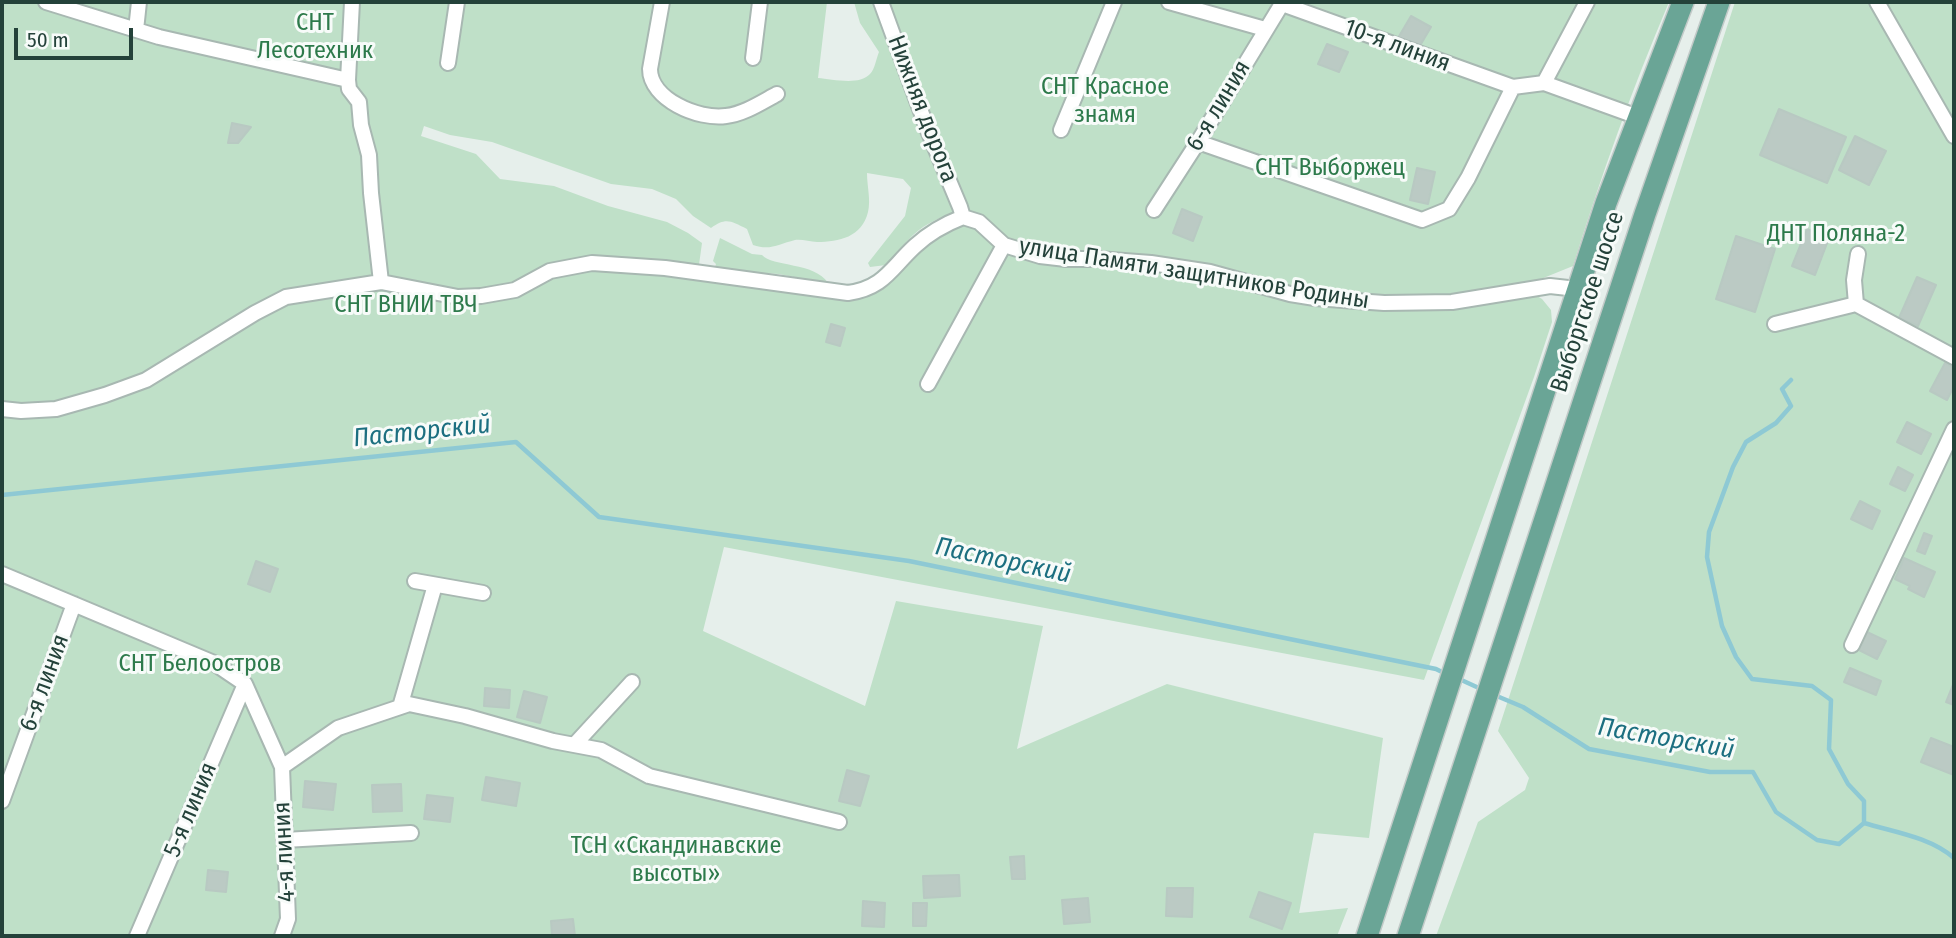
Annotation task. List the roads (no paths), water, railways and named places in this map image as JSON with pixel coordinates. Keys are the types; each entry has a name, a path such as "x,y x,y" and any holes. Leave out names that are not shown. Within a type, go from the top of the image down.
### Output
{"main road":[{"name":"Выборгское шоссе","path":"1367,936 1577,289 1637,117 1683,2"},
{"name":"Выборгское шоссе","path":"1408,936 1645,214 1719,2"}],"street":[{"path":"46,2 136,30 348,80"},
{"path":"136,30 139,2"},
{"path":"352,2 348,80 349,89 359,102 361,125 369,155 381,282"},
{"path":"448,63 457,2"},
{"path":"662,2 650,69 650,78 657,90 696,113 722,117 731,116 777,94"},
{"path":"753,58 760,2"},
{"name":"Нижняя дорога","path":"881,2 962,217"},
{"path":"1061,130 1114,2"},
{"path":"1169,2 1265,29"},
{"path":"1544,83 1587,2"},
{"path":"1877,2 1954,136"},
{"name":"6-я линия","path":"1154,209 1282,3"},
{"name":"10-я линия","path":"1282,3 1513,87"},
{"path":"1198,142 1422,220 1449,209 1468,178 1513,87 1544,83 1637,117"},
{"path":"2,409 21,411 56,408 146,380 286,297 381,282 457,297 481,296 515,290 550,271 592,263 665,268 848,293 861,291 880,282 915,245 933,231 962,217"},
{"name":"улица Памяти защитников Родины","path":"962,217 979,222 1004,244 1055,258 1132,261 1210,272 1290,294 1349,301 1452,302 1550,286 1577,289"},
{"path":"928,384 1004,244"},
{"path":"1856,304 1854,280 1858,254"},
{"path":"1775,324 1856,304 1954,357"},
{"path":"1852,645 1954,429"},
{"path":"2,574 214,663 245,684 282,767 338,728 409,704 465,716 553,741 601,750 649,776 839,822"},
{"path":"415,581 483,593"},
{"path":"400,707 435,585"},
{"name":"6-я линия","path":"2,801 74,604"},
{"path":"575,744 632,682"},
{"name":"5-я линия","path":"137,936 245,684"},
{"name":"4-я линия","path":"282,767 288,919 283,935"},
{"path":"284,839 411,833"}],"waterway":[{"path":"1791,380 1782,389 1791,406 1776,423 1746,442 1733,467 1709,532 1707,557 1722,626 1736,657 1752,679 1812,686 1831,700 1829,749 1848,784 1864,801 1864,823"},
{"name":"Пасторский","path":"2,495 516,442 599,517 909,561 1436,669 1446,674"},
{"name":"Пасторский","path":"1457,678 1481,689"},
{"name":"Пасторский","path":"1492,694 1523,707 1589,749 1710,772 1753,772 1776,812 1817,840 1839,844 1864,823 1923,840 1954,858"}],"park label":[{"name":"СНТ Лесотехник","path":"315,37"},
{"name":"СНТ Красное знамя","path":"1105,101"},
{"name":"СНТ Выборжец","path":"1330,168"},
{"name":"ДНТ Поляна-2","path":"1836,234"},
{"name":"СНТ ВНИИ ТВЧ","path":"406,305"},
{"name":"СНТ Белоостров","path":"200,664"},
{"name":"ТСН «Скандинавские высоты»","path":"676,860"}]}
